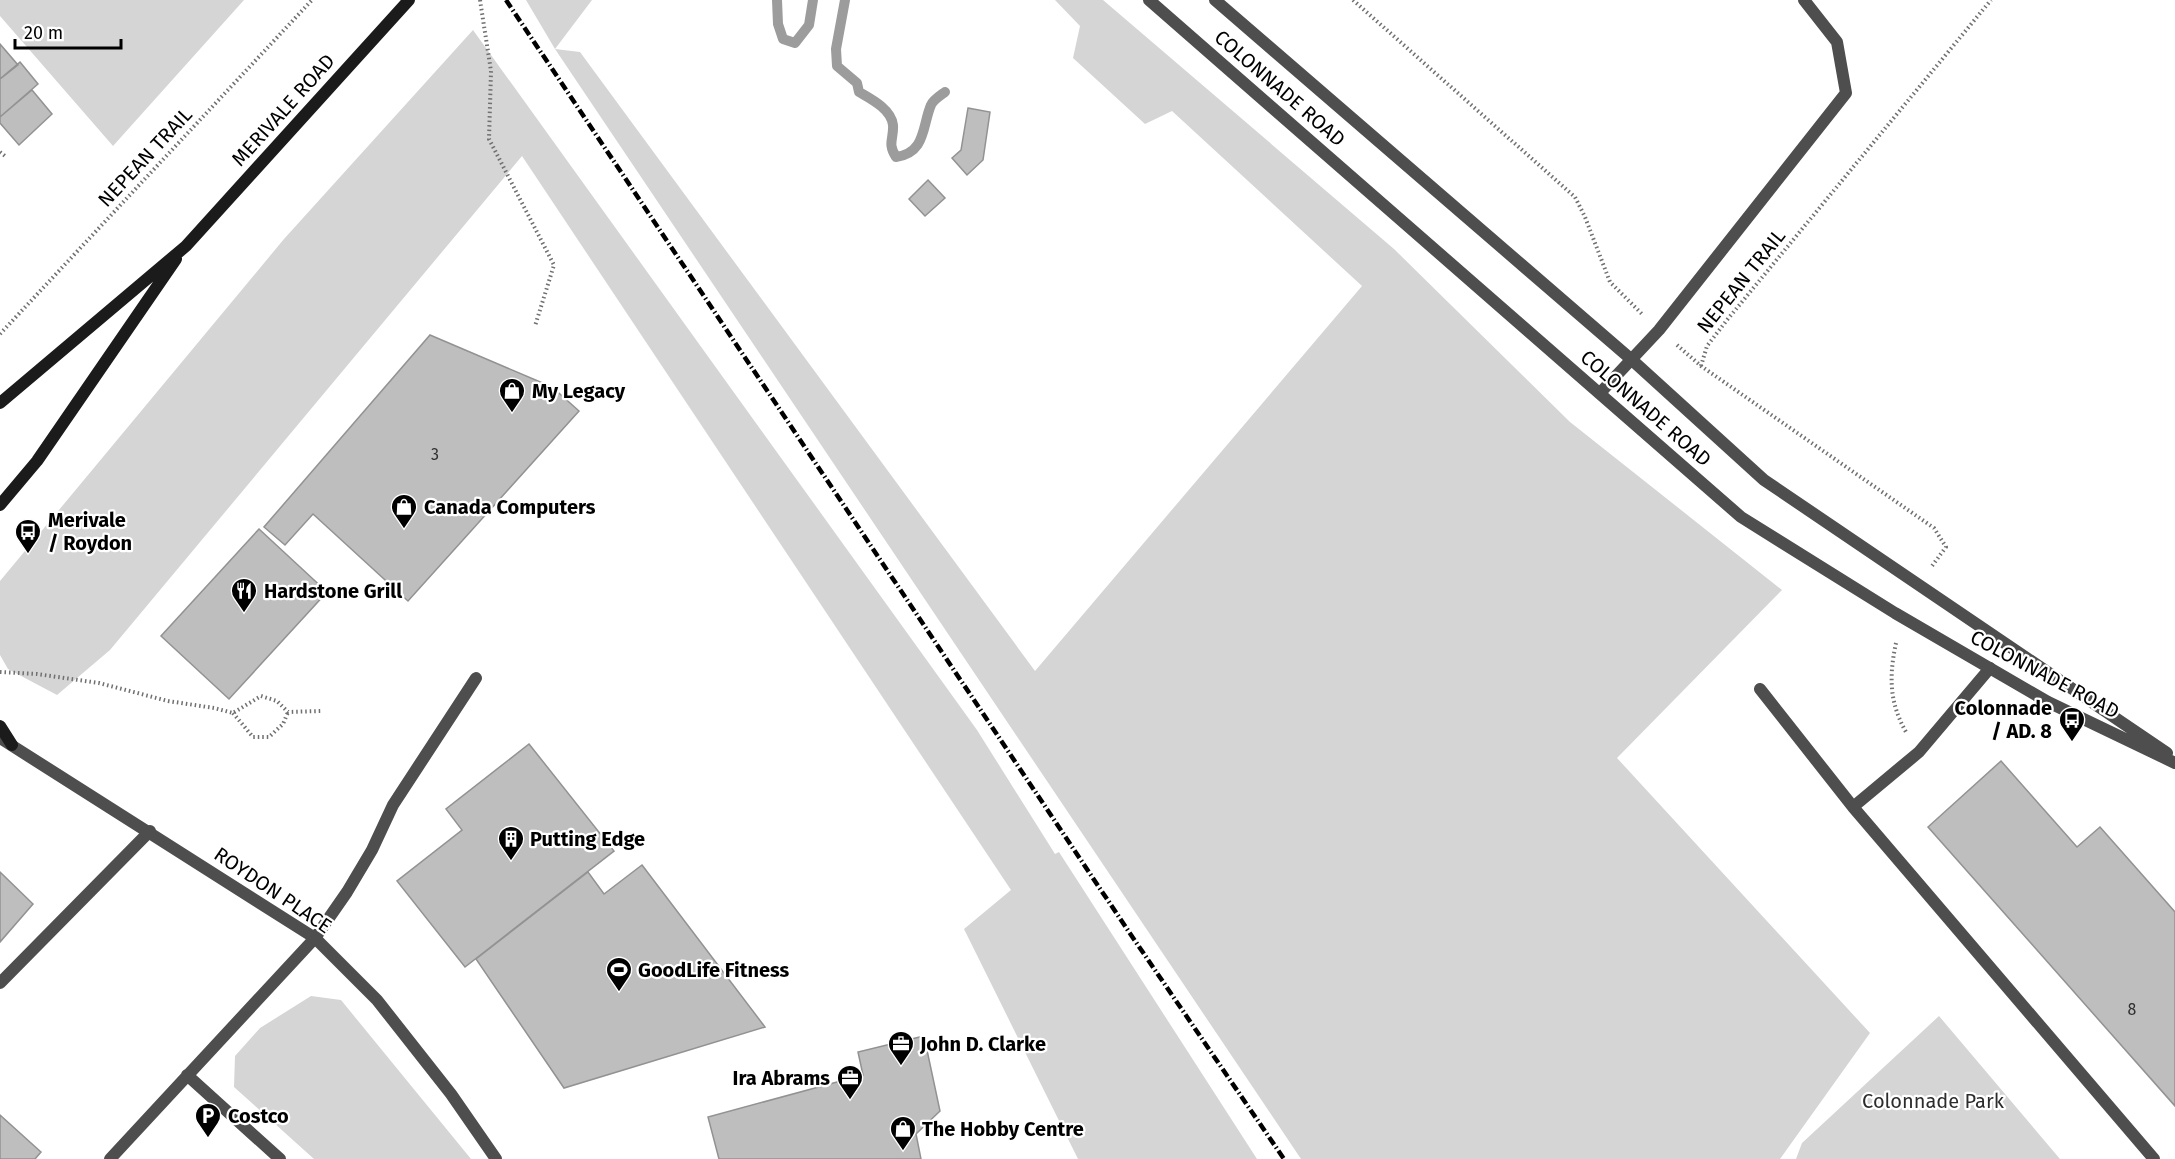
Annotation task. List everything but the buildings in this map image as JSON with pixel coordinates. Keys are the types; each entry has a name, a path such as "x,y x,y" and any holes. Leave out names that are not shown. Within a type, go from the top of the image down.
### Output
{"main road":[{"name":"MERIVALE ROAD","path":"0,505 37,461 186,246 409,0"},
{"name":"MERIVALE ROAD","path":"0,403 186,246"},
{"path":"0,726 12,745"}],"street":[{"name":"COLONNADE ROAD","path":"1149,0 1741,517 1895,613 2048,702 2175,764"},
{"name":"COLONNADE ROAD","path":"1215,0 1632,360 1764,480 1917,586 2175,758"},
{"path":"1600,393 1675,310 1846,93 1838,42 1804,0"},
{"path":"1853,807 1919,752 1990,668"},
{"path":"110,1159 315,938 347,892 372,850 393,805 476,678"},
{"path":"1760,689 1853,807 2154,1159"},
{"name":"ROYDON PLACE","path":"0,738 150,831 315,938 377,1000 451,1094 496,1159"},
{"path":"0,983 150,831"},
{"path":"187,1076 280,1159"}],"path":[{"name":"NEPEAN TRAIL","path":"0,334 312,0"},
{"path":"480,0 490,71 489,139 554,265 535,326"},
{"path":"1353,0 1575,197 1610,282"},
{"name":"NEPEAN TRAIL","path":"1917,586 1946,547 1934,528 1701,366 1707,346 1716,333 1991,0"},
{"path":"0,152 4,156"},
{"path":"1896,643 1892,663 1893,698 1897,716 1919,752"},
{"path":"0,672 37,674 99,683 168,700 214,708 233,713 253,737 269,737 283,724 288,712"},
{"path":"233,713 261,696 277,701 288,712 321,711"}],"green space":[{"path":"0,0 244,0 113,146 0,16"},
{"path":"526,0 592,0 555,49"},
{"path":"1055,0 1103,0 1394,249 1570,422 1782,590 1617,758 1870,1033 1780,1159 1301,1159 555,49 580,52 1035,671 1362,286 1172,111 1145,124 1073,58 1080,26"},
{"path":"473,30 977,730 1055,854 1059,852 1257,1159 1078,1159 964,929 1011,890 522,156 110,650 57,695 8,669 0,655 0,581 284,239"},
{"path":"311,996 341,1000 471,1159 314,1159 234,1087 235,1056 260,1028"},
{"name":"Colonnade Park","path":"1939,1016 2060,1159 1796,1159 1802,1143"}],"waterway":[{"path":"777,0 778,24 783,39 795,43 809,25 813,0"},
{"path":"845,0 836,49 837,66 857,83 859,92 880,105 889,114 893,125 892,148 896,157 913,150 918,144 931,105 945,92"}],"railway":[{"path":"506,0 1129,932 1284,1159"}],"place":[{"name":"My Legacy","path":"512,414"},
{"name":"Canada Computers","path":"404,530"},
{"name":"Merivale / Roydon","path":"28,555"},
{"name":"Hardstone Grill","path":"244,614"},
{"name":"Colonnade / AD. 8","path":"2072,743"},
{"name":"Putting Edge","path":"511,862"},
{"name":"GoodLife Fitness","path":"619,993"},
{"name":"John D. Clarke","path":"901,1067"},
{"name":"Ira Abrams","path":"850,1101"},
{"name":"Costco","path":"208,1139"},
{"name":"The Hobby Centre","path":"903,1152"}]}
